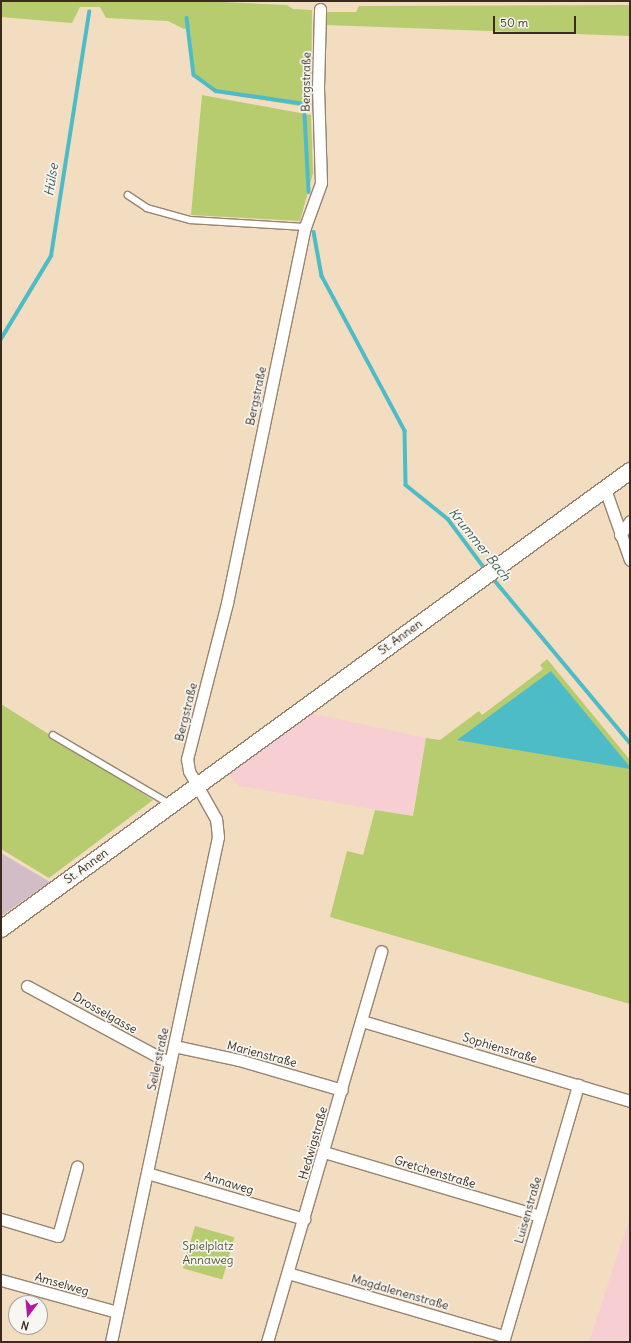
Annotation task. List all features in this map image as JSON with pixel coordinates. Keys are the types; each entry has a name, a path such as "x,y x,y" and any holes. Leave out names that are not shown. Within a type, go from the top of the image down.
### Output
{"main road":[{"name":"St. Annen","path":"1,929 197,784 630,471"}],"street":[{"name":"Bergstraße","path":"197,784 189,771 187,759 227,603 305,227 321,183 318,88 320,9"},
{"path":"604,489 630,560"},
{"path":"620,534 630,521"},
{"name":"Seilerstraße","path":"110,1342 218,837 216,819 197,784"},
{"name":"Hedwigstraße","path":"267,1342 324,1152 381,951"},
{"name":"Drosselgasse","path":"27,986 170,1063"},
{"name":"Sophienstraße","path":"362,1021 630,1101"},
{"name":"Marienstraße","path":"174,1046 239,1060 342,1090"},
{"name":"Luisenstraße","path":"504,1339 578,1086"},
{"name":"Gretchenstraße","path":"324,1152 540,1216"},
{"path":"1,1219 58,1236 77,1167"},
{"name":"Annaweg","path":"147,1172 304,1219"},
{"name":"Magdalenenstraße","path":"288,1273 504,1339"},
{"name":"Amselweg","path":"1,1280 117,1312"}],"lane":[{"path":"128,195 147,208 190,220 305,227"},
{"path":"53,735 170,804"}],"shaded area":[{"path":"310,713 426,738 412,816 239,786 229,775"},
{"path":"1,853 50,882 1,916"},
{"path":"630,1217 630,1342 589,1342"}],"green space":[{"path":"1,1 197,1 287,5 293,9 312,10 311,108 215,92 194,74 190,28 184,29 168,21 106,18 100,7 80,7 72,23 1,17"},
{"path":"630,5 630,36 326,25 327,12 356,12 359,6"},
{"path":"202,95 311,115 313,173 300,221 191,215"},
{"path":"547,659 630,760 630,1004 330,917 347,851 363,855 375,810 413,816 426,738 440,740 479,711 482,715 543,669 540,665"},
{"path":"1,704 153,800 49,878 1,849"},
{"name":"Spielplatz Annaweg","path":"195,1226 234,1237 222,1280 183,1268"}],"water":[{"path":"551,671 630,767 630,769 457,740"}],"waterway":[{"name":"Hülse","path":"1,339 51,256 89,12"},
{"name":"Krummer Bach","path":"187,18 194,75 216,91 305,104"},
{"name":"Krummer Bach","path":"305,115 309,192"},
{"name":"Krummer Bach","path":"314,232 322,276 405,431 406,485 448,519 486,570"},
{"name":"Krummer Bach","path":"491,576 630,743"}]}
